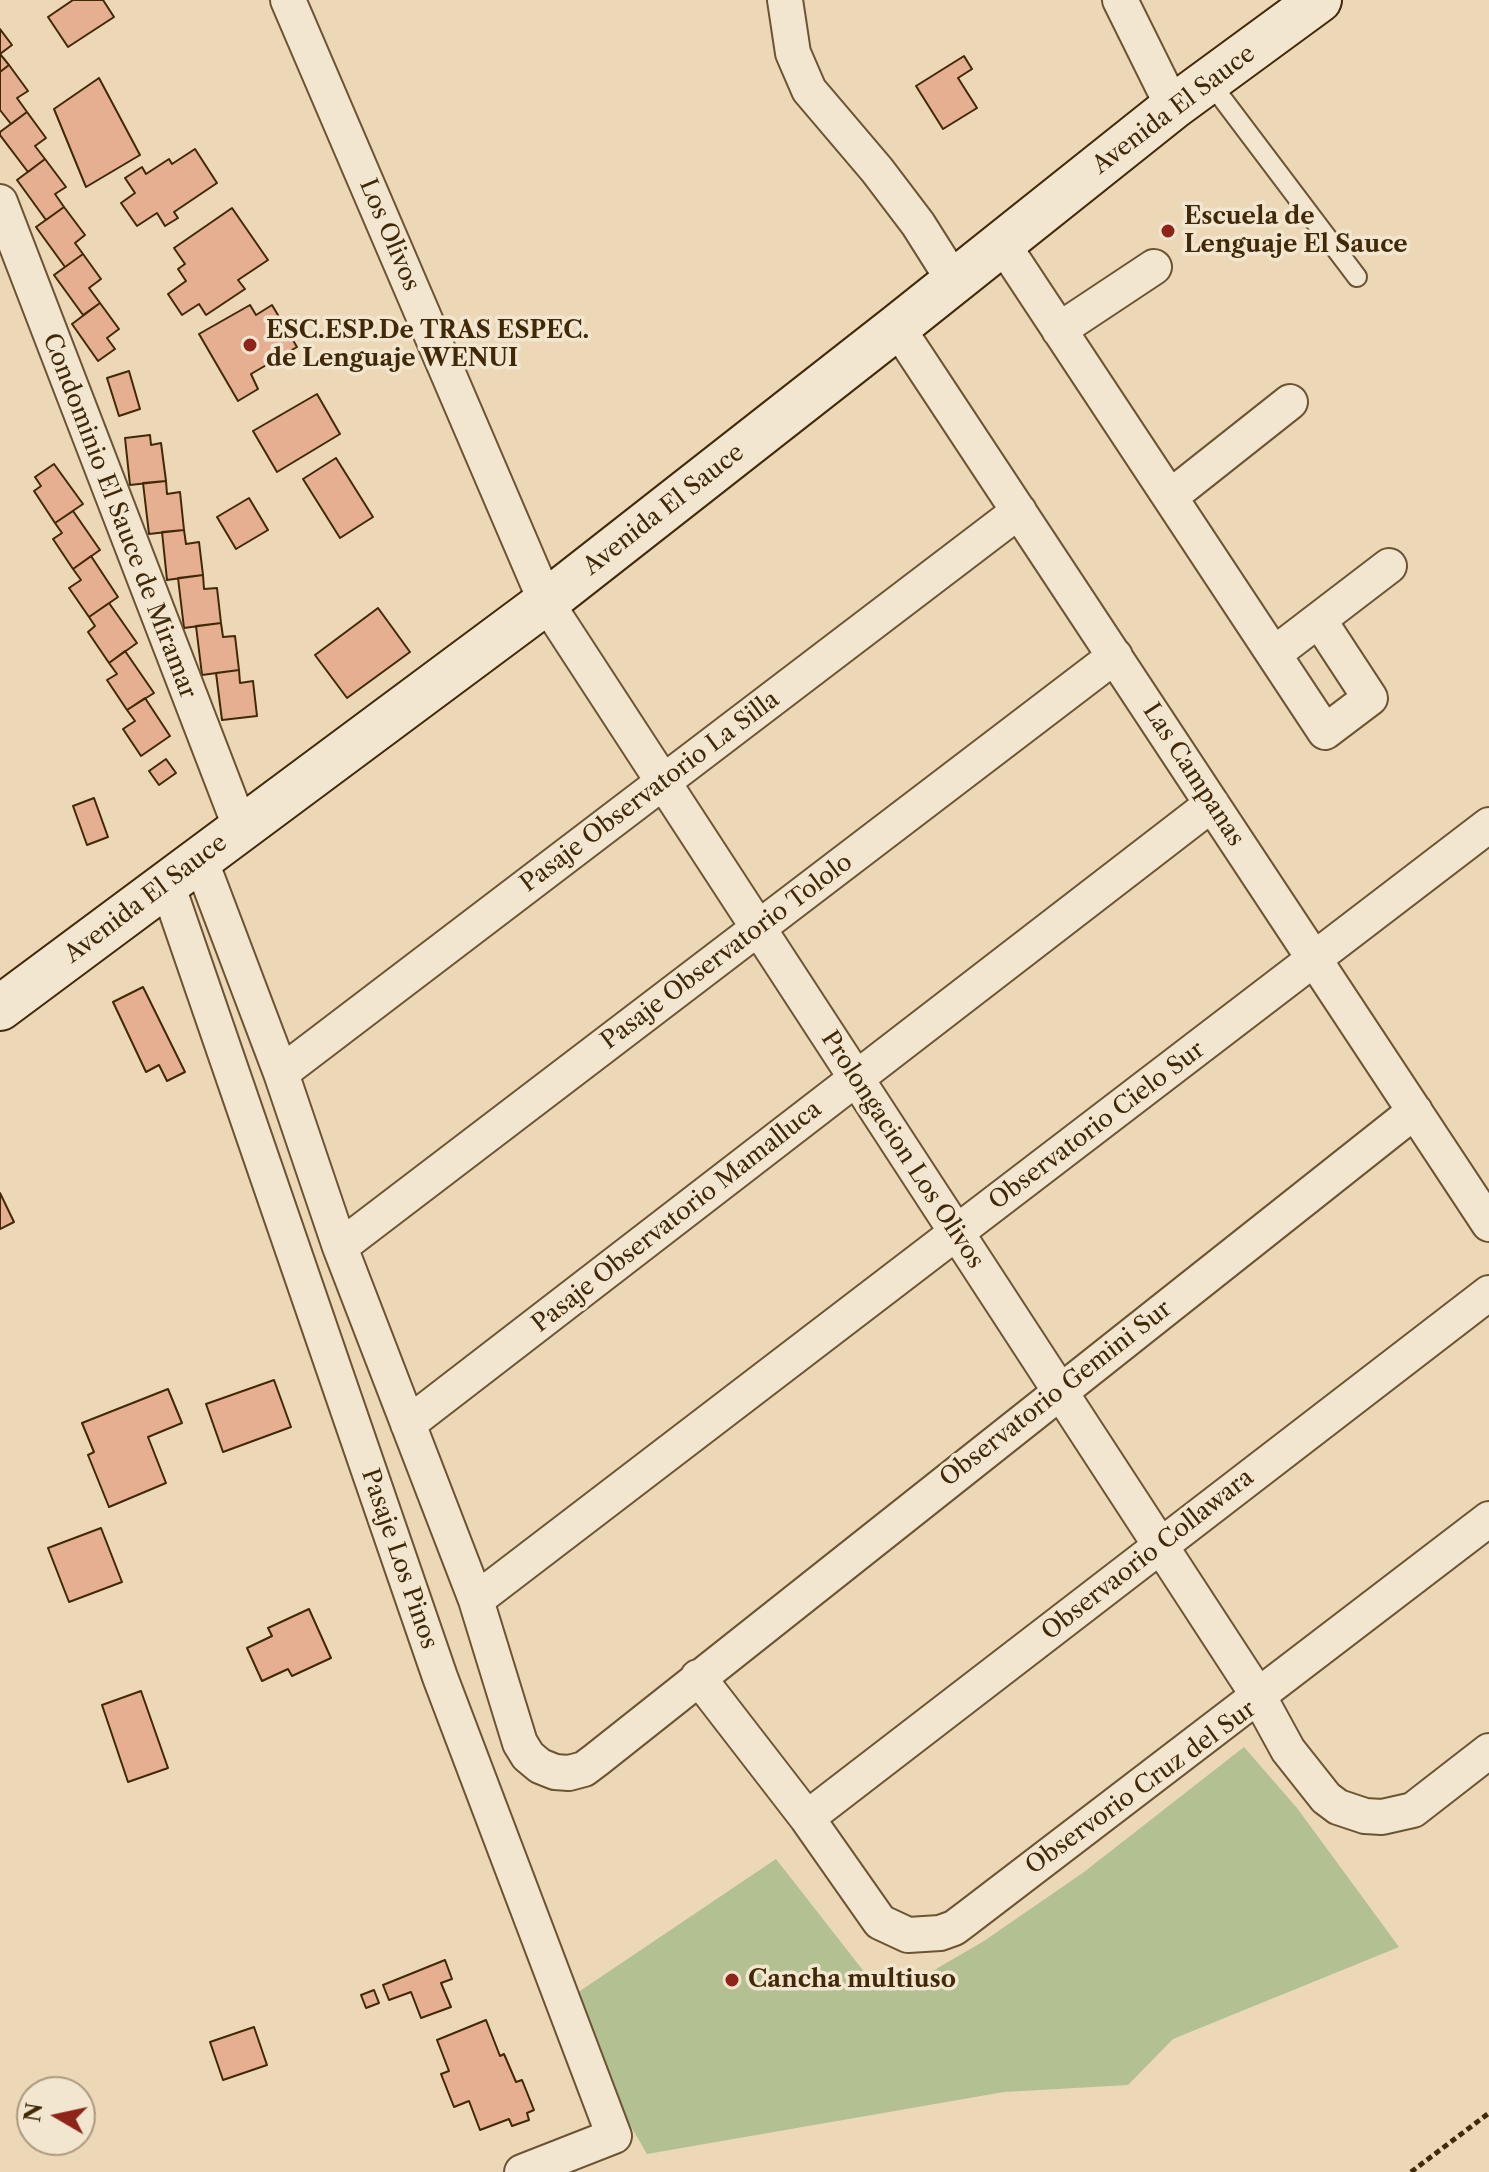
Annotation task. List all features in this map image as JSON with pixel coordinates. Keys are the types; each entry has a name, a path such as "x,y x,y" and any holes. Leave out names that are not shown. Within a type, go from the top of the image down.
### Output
{"street":[{"name":"Los Olivos","path":"288,0 546,602"},
{"path":"785,0 793,53 809,90 918,224 954,281"},
{"path":"1120,0 1173,107"},
{"name":"Avenida El Sauce","path":"0,1008 546,602 1173,107 1319,0"},
{"name":"Condominio El Sauce de Miramar","path":"0,202 241,829"},
{"path":"1002,243 1325,732 1370,698 1319,620"},
{"path":"1059,330 1154,267"},
{"name":"Las Campanas","path":"897,327 1489,1224"},
{"path":"1170,497 1290,402"},
{"name":"Pasaje Observatorio La Silla","path":"281,1073 1019,511"},
{"path":"1274,654 1389,566"},
{"name":"Prolongacion Los Olivos","path":"546,602 1259,1697"},
{"name":"Pasaje Observatorio Tololo","path":"340,1247 1115,656"},
{"name":"Pasaje Observatorio Mamalluca","path":"408,1424 1212,804"},
{"name":"Observatorio Cielo Sur","path":"476,1600 1489,825"},
{"name":"Observatorio Gemini Sur","path":"183,872 281,1073 340,1247 476,1600 520,1743 528,1756 540,1766 555,1772 569,1773 584,1769 1415,1111"},
{"name":"Pasaje Los Pinos","path":"183,872 440,1677 614,2136 522,2172"},
{"name":"Observaorio Collawara","path":"807,1818 1489,1293"},
{"path":"1259,1697 1489,1519"},
{"path":"698,1677 807,1818"},
{"name":"Observorio Cruz del Sur","path":"807,1818 880,1922 908,1935 925,1936 954,1928 1259,1697 1288,1750 1326,1798 1338,1807 1365,1816 1382,1817 1413,1810 1489,1751"}],"lane":[{"path":"1209,81 1357,277"}],"path":[{"path":"1411,2172 1489,2113"}],"green space":[{"path":"1244,1747 1297,1808 1399,1947 1173,2039 1128,2085 1004,2092 647,2154 602,2077 574,1995 776,1859 869,1978 919,1979 984,1941 1084,1872"}],"building":[{"path":"73,0 103,0 114,17 68,47 48,17"},
{"path":"0,29 12,45 0,54"},
{"path":"0,54 9,65 0,72"},
{"path":"964,56 972,69 958,78 977,108 943,129 916,86"},
{"path":"9,65 28,91 17,98 27,112 11,124 0,110 0,72"},
{"path":"99,78 140,155 86,187 54,109"},
{"path":"27,112 46,138 35,146 45,159 28,172 0,135"},
{"path":"195,149 217,183 174,212 178,218 165,226 157,213 137,226 121,203 135,193 125,178 142,167 146,174 169,159 172,164"},
{"path":"45,159 66,187 55,194 64,207 46,220 17,180"},
{"path":"64,207 85,235 75,243 83,254 65,267 36,227"},
{"path":"232,208 268,260 238,280 245,289 206,315 199,304 182,315 168,294 186,281 178,269 185,264 174,248"},
{"path":"83,254 101,279 89,288 100,303 83,315 54,275"},
{"path":"100,303 119,329 107,338 115,349 98,361 72,324"},
{"path":"250,305 256,315 272,305 297,347 251,374 258,389 238,401 199,334"},
{"path":"129,371 140,409 119,416 107,378"},
{"path":"317,394 340,434 277,472 253,431"},
{"path":"150,435 151,445 161,443 166,481 130,485 125,438"},
{"path":"336,458 373,517 340,538 303,479"},
{"path":"54,464 83,504 55,523 34,491 41,486 35,477"},
{"path":"166,481 167,494 180,492 184,530 149,534 143,483"},
{"path":"249,498 268,530 236,549 217,517"},
{"path":"73,511 100,550 73,569 53,539 62,533 55,523"},
{"path":"184,530 186,544 199,542 203,575 167,580 162,532"},
{"path":"91,556 118,597 89,617 69,588 81,580 73,569"},
{"path":"203,575 204,589 217,588 221,623 184,628 178,578"},
{"path":"109,603 137,643 109,663 88,632 95,626 89,617"},
{"path":"378,608 410,652 347,698 315,655"},
{"path":"221,623 223,637 235,636 239,670 202,675 196,626"},
{"path":"125,651 154,693 127,710 107,680 117,674 109,663"},
{"path":"239,670 240,683 253,681 257,716 222,720 216,673"},
{"path":"145,698 170,736 141,756 123,729 135,721 127,710"},
{"path":"166,759 176,773 159,785 149,771"},
{"path":"94,798 108,837 87,845 73,806"},
{"path":"143,987 185,1072 167,1081 159,1065 146,1072 113,1002"},
{"path":"0,1193 14,1222 0,1229"},
{"path":"274,1380 291,1427 223,1452 206,1404"},
{"path":"168,1389 182,1423 148,1437 166,1483 109,1507 88,1455 94,1452 82,1423"},
{"path":"101,1528 122,1582 69,1602 48,1548"},
{"path":"309,1609 331,1658 292,1676 288,1669 262,1681 247,1648 272,1636 268,1628"},
{"path":"141,1691 168,1768 128,1782 102,1705"},
{"path":"445,1960 452,1979 441,1983 451,2007 421,2018 411,1992 389,2000 383,1985"},
{"path":"374,1990 379,2003 366,2008 361,1995"},
{"path":"486,2020 500,2056 504,2054 516,2082 522,2080 534,2110 527,2113 529,2120 512,2126 509,2119 480,2130 469,2101 454,2107 441,2074 449,2071 437,2040"},
{"path":"254,2027 267,2065 223,2080 210,2042"}],"place":[{"name":"Escuela de Lenguaje El Sauce","path":"1168,231"},
{"name":"ESC.ESP.De TRAS ESPEC. de Lenguaje WENUI","path":"250,345"},
{"name":"Cancha multiuso","path":"732,1980"}]}
